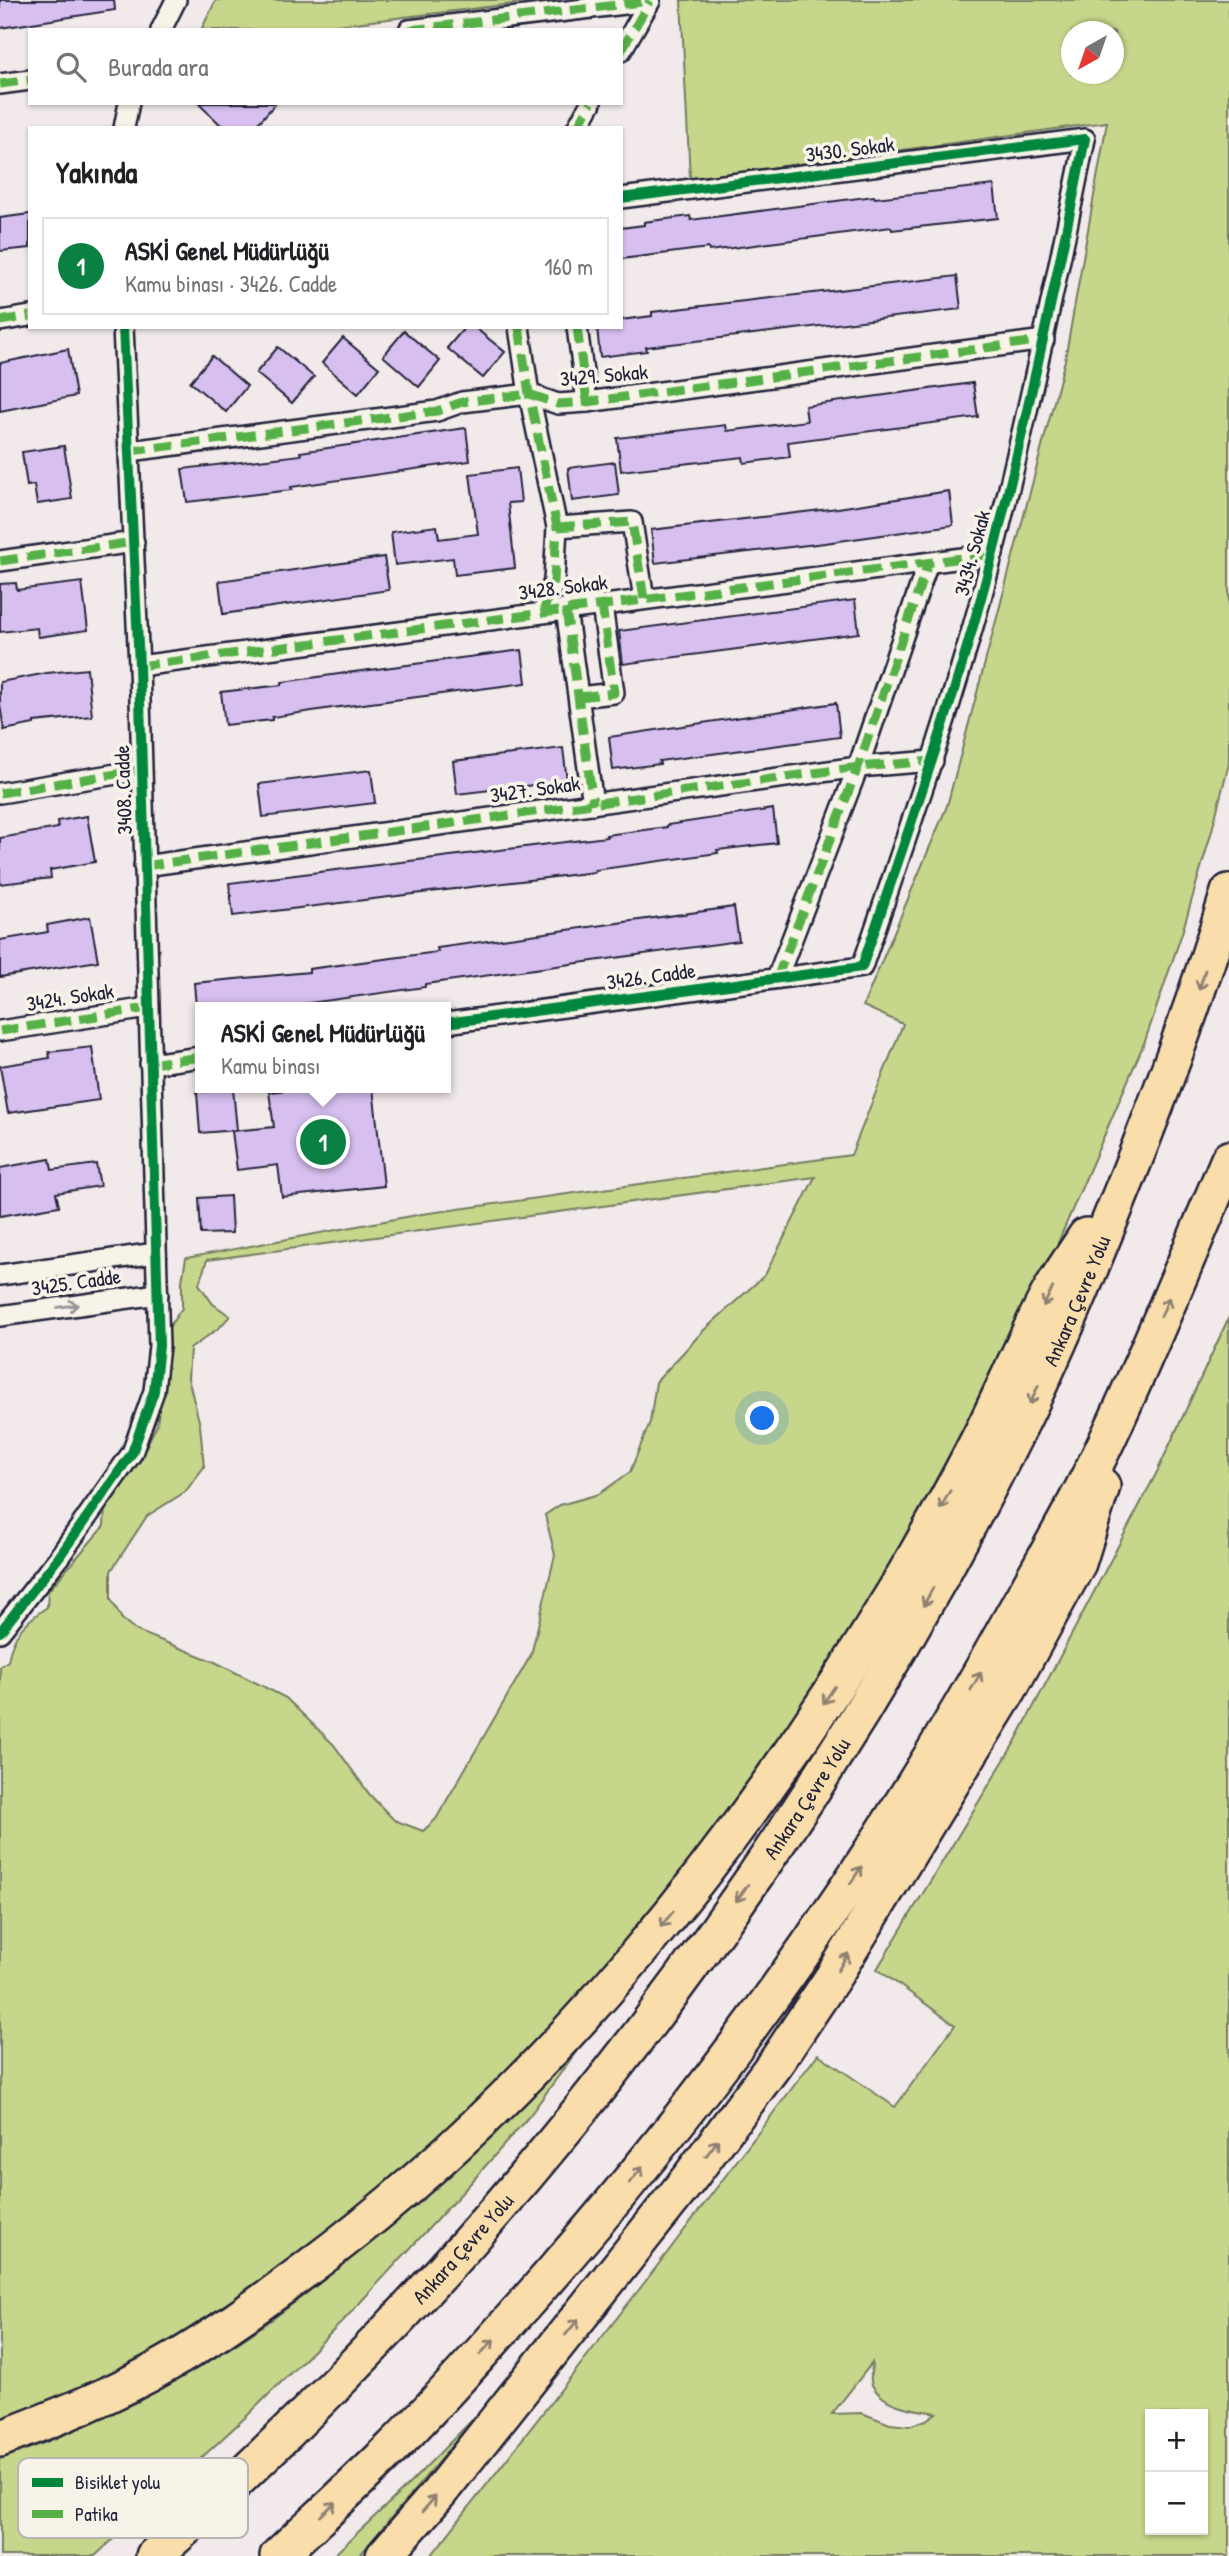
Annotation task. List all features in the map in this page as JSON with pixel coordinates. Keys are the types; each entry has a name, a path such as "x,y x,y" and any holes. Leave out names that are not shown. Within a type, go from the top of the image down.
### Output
{"highway":[{"name":"Ankara Çevre Yolu","path":"248,2469 414,2301 513,2190 611,2073 786,1830 925,1604 1024,1416 1082,1288 1137,1156 1198,994 1229,892"},
{"path":"0,2439 79,2409 167,2364 258,2305 342,2243 402,2194 459,2141 568,2032 671,1916 755,1803 843,1675 902,1578 982,1432 1051,1291 1137,1156"},
{"path":"278,2556 391,2449 578,2245 676,2126 777,1992 946,1734 1067,1519 1109,1436 1229,1159"},
{"path":"384,2556 448,2482 683,2186 779,2058 833,1977 1009,1689 1078,1563 1138,1370"},
{"name":"Ankara Çevre Yolu","path":"154,2556 173,2538"}],"street":[{"path":"162,28 176,0"},
{"path":"426,28 650,1"},
{"path":"623,48 650,1"},
{"path":"0,84 28,80"},
{"path":"124,126 129,105"},
{"path":"578,126 590,105"},
{"name":"3430. Sokak","path":"623,198 1085,139"},
{"name":"3434. Sokak","path":"862,967 933,761 993,554 1044,341 1085,139"},
{"path":"0,321 28,316"},
{"name":"3408. Cadde","path":"0,1632 60,1557 132,1453 154,1391 159,1346 139,666 123,329"},
{"path":"519,329 529,394 557,527 554,581 543,612"},
{"path":"577,329 587,402"},
{"name":"3429. Sokak","path":"130,451 437,411 462,402 529,394 558,404 587,402 1044,341"},
{"path":"557,527 632,522 643,599"},
{"path":"0,561 134,542"},
{"name":"3428. Sokak","path":"139,666 993,554"},
{"path":"777,978 859,767 928,563"},
{"path":"579,697 614,693 602,605"},
{"path":"566,609 593,804"},
{"name":"3427. Sokak","path":"144,866 859,767 933,761"},
{"path":"0,793 141,770"},
{"name":"3426. Cadde","path":"451,1022 862,967"},
{"name":"3424. Sokak","path":"0,1031 148,1008"},
{"path":"150,1064 195,1058"},
{"name":"3425. Cadde","path":"0,1275 156,1253"},
{"name":"3425. Cadde","path":"0,1316 158,1294"}],"green space":[{"path":"216,0 546,0 314,28 202,28"},
{"path":"681,0 1229,0 1229,763 1182,933 1145,1041 1012,1342 950,1468 819,1691 694,1871 486,2098 333,2228 214,2313 165,2344 103,2377 0,2422 0,1666 8,1661 16,1636 32,1618 47,1607 48,1591 104,1526 105,1506 141,1456 157,1425 169,1327 182,1308 182,1281 186,1258 422,1214 851,1155 903,1024 863,1006 947,806 1065,360 1107,122 690,179","holes":["815,1177 765,1275 703,1331 656,1382 650,1422 630,1472 599,1494 560,1505 545,1515 555,1555 531,1655 436,1819 423,1831 394,1820 370,1795 334,1745 286,1698 215,1662 137,1631 122,1619 111,1599 111,1571 147,1516 185,1492 204,1467 200,1425 188,1378 190,1349 220,1327 230,1316 213,1304 199,1284 207,1260"]},
{"path":"1229,1317 1229,2556 431,2556 645,2282 818,2054 895,2107 955,2025 877,1969 1015,1742 1157,1472","holes":["872,2363 872,2385 878,2393 892,2403 936,2413 909,2426 890,2424 862,2413 832,2414"]},
{"path":"576,2052 530,2115 468,2186 342,2322 201,2458 18,2458 18,2538 115,2538 95,2556 0,2556 0,2459 111,2414 185,2375 255,2332 362,2248 470,2152"},
{"path":"481,2411 359,2556 333,2556 411,2482"}],"building":[{"path":"0,0 114,0 115,10 0,28"},
{"path":"200,105 274,105 256,126 222,126"},
{"path":"994,185 998,218 892,230 891,227 709,251 708,248 623,259 623,228 644,225 644,222 690,216 691,220 874,196"},
{"path":"28,214 28,248 0,251 0,218"},
{"path":"957,276 961,309 646,347 647,351 600,357 597,329 623,329 623,320 652,316 652,312"},
{"path":"463,329 476,329 505,352 483,378 447,348"},
{"path":"404,331 440,361 419,387 383,356"},
{"path":"343,338 379,368 358,394 322,363"},
{"path":"278,347 314,377 292,403 256,373"},
{"path":"68,349 76,396 0,411 0,363"},
{"path":"212,356 247,386 226,412 190,382"},
{"path":"973,383 978,417 788,442 790,457 744,463 743,457 621,471 617,438 726,425 727,431 807,421 805,406"},
{"path":"466,428 470,461 291,487 292,490 187,502 182,469 301,455 300,452"},
{"path":"64,446 72,499 37,504 34,485 27,486 22,452"},
{"path":"615,462 619,495 572,501 568,468"},
{"path":"517,468 521,502 508,503 515,568 455,575 453,558 395,565 391,532 437,526 439,539 478,534 470,474"},
{"path":"949,491 953,525 655,563 651,530 838,508"},
{"path":"384,557 389,590 223,614 219,581"},
{"path":"82,582 88,630 38,637 37,628 0,632 0,584 16,583 17,590"},
{"path":"855,600 859,633 623,664 619,631"},
{"path":"522,650 526,683 225,725 221,692"},
{"path":"87,669 92,716 34,722 4,730 0,682"},
{"path":"836,703 840,737 659,761 660,764 613,770 609,737"},
{"path":"563,748 567,781 457,794 453,761"},
{"path":"371,770 375,803 263,817 259,784"},
{"path":"773,809 777,843 717,850 718,853 595,872 233,916 229,883 607,837 606,835"},
{"path":"87,816 95,862 50,870 51,878 0,884 0,838 58,828 57,821"},
{"path":"734,907 739,941 425,984 425,987 316,1002 196,1002 194,983 309,972 309,969 438,952 437,948"},
{"path":"90,917 98,961 0,977 0,940 48,932 47,925"},
{"path":"92,1047 99,1100 8,1113 0,1066 50,1058 49,1052"},
{"path":"197,1093 233,1093 237,1130 200,1133"},
{"path":"269,1093 374,1093 384,1186 282,1197 278,1165 237,1170 232,1131 274,1127"},
{"path":"50,1159 52,1170 96,1164 100,1186 56,1193 59,1206 0,1216 0,1168"},
{"path":"230,1196 232,1233 201,1234 199,1198"}],"marked path":[{"path":"426,28 650,1"},
{"path":"623,48 650,1"},
{"path":"0,84 28,80"},
{"path":"578,126 590,105"},
{"path":"0,321 28,316"},
{"path":"519,329 529,394 557,527 554,581 543,612"},
{"path":"577,329 587,402"},
{"path":"130,451 437,411 462,402 529,394 558,404 587,402 1044,340"},
{"path":"557,527 632,522 644,599"},
{"path":"0,561 134,542"},
{"path":"139,666 993,554"},
{"path":"777,978 858,767 928,563"},
{"path":"579,697 614,693 602,605"},
{"path":"566,609 593,804"},
{"path":"144,866 858,767 933,761"},
{"path":"0,793 141,770"},
{"path":"0,1031 148,1008"},
{"path":"150,1064 195,1058"}],"cycle path":[{"path":"451,1022 862,967 932,761 979,605 1030,398 1085,139 623,198"},
{"path":"0,1632 59,1557 132,1453 154,1391 159,1346 139,666 123,329"}],"place":[{"name":"ASKİ Genel Müdürlüğü","path":"323,1142"}]}
